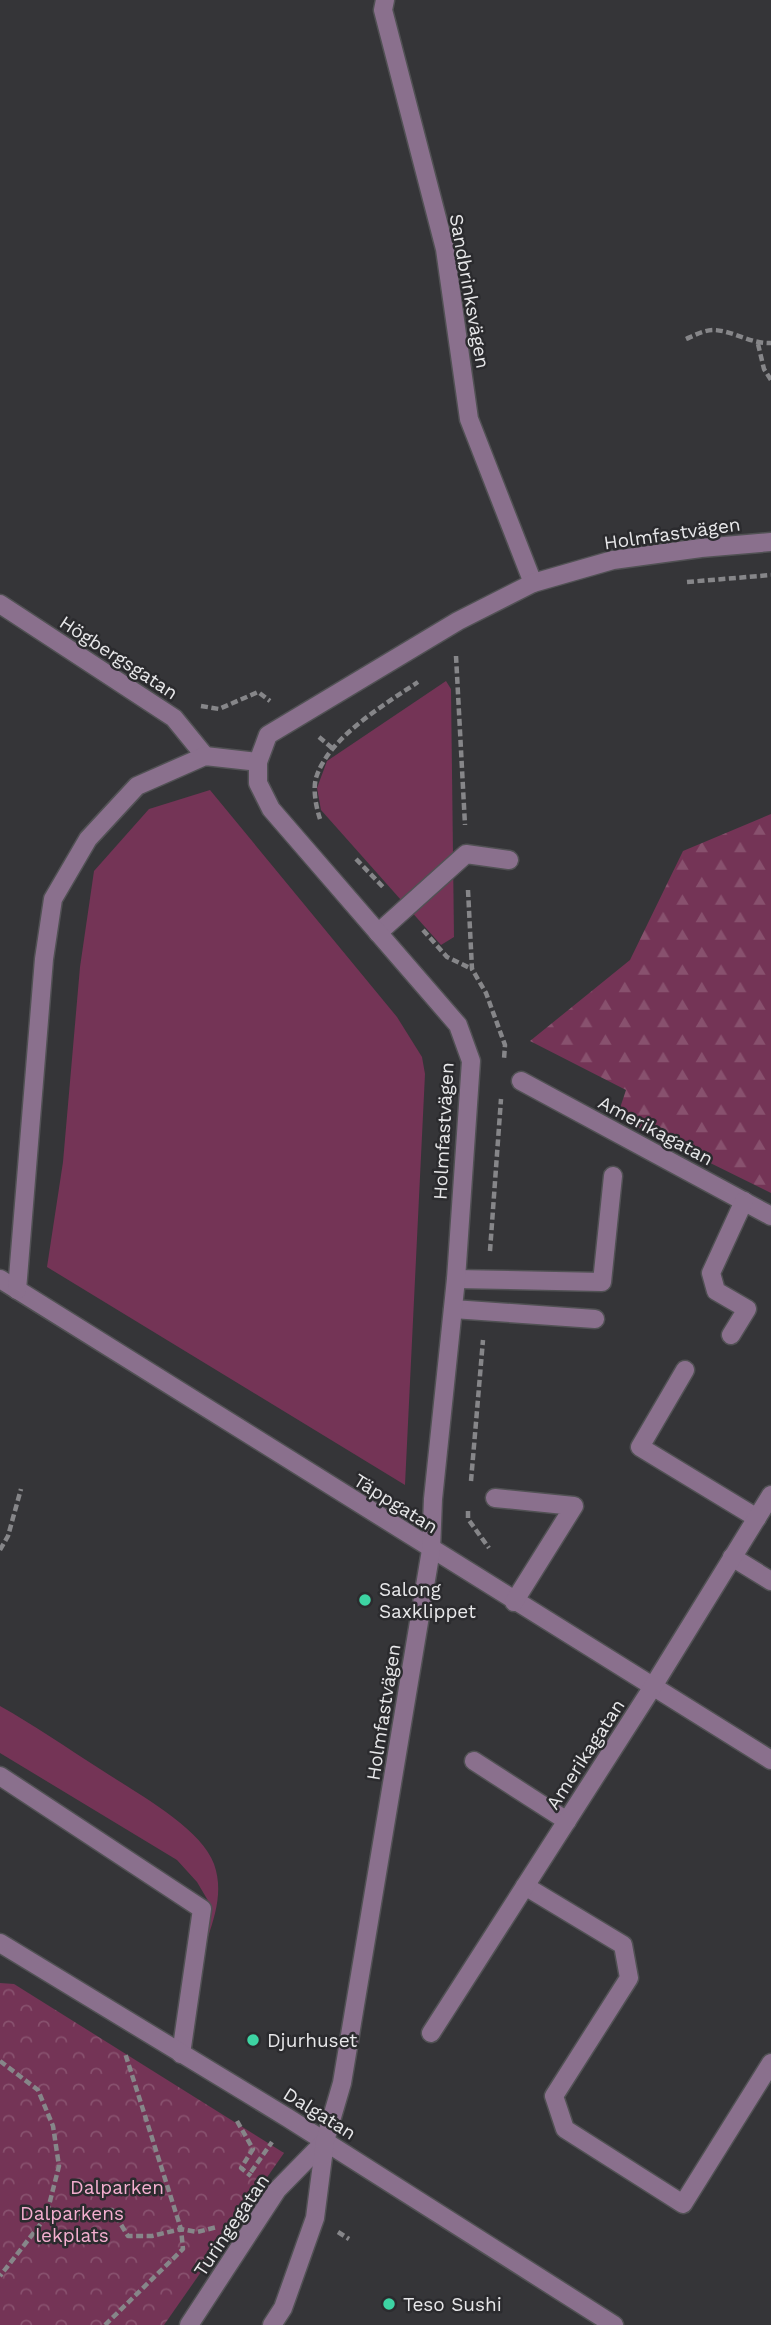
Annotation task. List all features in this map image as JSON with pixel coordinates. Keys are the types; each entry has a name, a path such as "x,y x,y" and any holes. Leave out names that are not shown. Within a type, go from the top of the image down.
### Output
{"street":[{"name":"Sandbrinksvägen","path":"385,0 383,10 444,249 469,419 533,583"},
{"name":"Holmfastvägen","path":"325,2141 342,2083 431,1550 433,1499 456,1279 471,1061 458,1024 271,809 258,783 258,762 268,735 458,621 533,583 613,559 771,542"},
{"name":"Högbergsgatan","path":"0,604 174,718 205,756"},
{"path":"17,1290 44,959 53,899 88,839 137,786 205,756 258,762"},
{"path":"378,933 466,854 509,860"},
{"name":"Amerikagatan","path":"521,1081 771,1216"},
{"path":"456,1279 602,1282 614,1175"},
{"path":"731,1335 747,1309 716,1291 711,1273 744,1201"},
{"name":"Täppgatan","path":"0,1279 771,1760"},
{"path":"453,1309 595,1319"},
{"path":"685,1370 640,1447 757,1518"},
{"path":"495,1498 574,1506 514,1602"},
{"name":"Amerikagatan","path":"431,2033 770,1498"},
{"path":"732,1557 771,1581"},
{"path":"474,1761 567,1821"},
{"path":"0,1776 202,1909 181,2054"},
{"path":"525,1886 624,1945 628,1978 554,2096 565,2129 683,2204 771,2063"},
{"name":"Dalgatan","path":"0,1943 325,2141 594,2320 614,2325"},
{"path":"272,2325 284,2308 315,2218 325,2141"},
{"name":"Turingegatan","path":"189,2325 277,2190 325,2141"}],"path":[{"path":"686,339 715,330 758,344 771,343"},
{"path":"758,344 764,369 771,380"},
{"path":"680,583 771,575"},
{"path":"445,663 463,651"},
{"path":"456,656 472,969 485,993 505,1045 503,1065"},
{"path":"328,827 319,817 316,777 332,748 382,706 424,678"},
{"path":"355,858 447,957 472,969"},
{"path":"488,1279 501,1088"},
{"path":"470,1491 485,1311"},
{"path":"0,1550 8,1536 21,1489"},
{"path":"469,1505 468,1519 493,1553 488,1585"},
{"path":"108,2323 183,2249 181,2229 111,2010"},
{"path":"0,2061 38,2090 53,2126 59,2166 46,2217 0,2276"},
{"path":"249,2175 288,2118"},
{"path":"46,2217 112,2210 128,2236 152,2236 181,2229 197,2232 218,2226"}],"green space":[{"path":"446,681 451,689 454,937 441,945 321,810 317,788 327,761"},
{"path":"210,790 397,1017 422,1057 425,1074 405,1485 47,1267 63,1162 80,967 94,871 149,809"},
{"path":"771,814 771,1193 617,1117 626,1090 530,1041 630,960 683,851"},
{"path":"0,1706 165,1811 207,1850 217,1873 218,1883 216,1910 208,1937 210,1904 197,1882 177,1860 0,1753"},
{"name":"Dalparken","path":"0,1983 14,1984 284,2153 164,2325 0,2325"}],"place":[{"name":"Salong Saxklippet","path":"365,1600"},
{"name":"Djurhuset","path":"253,2040"},
{"name":"Teso Sushi","path":"389,2304"}],"park label":[{"name":"Dalparkens lekplats","path":"72,2224"}]}
